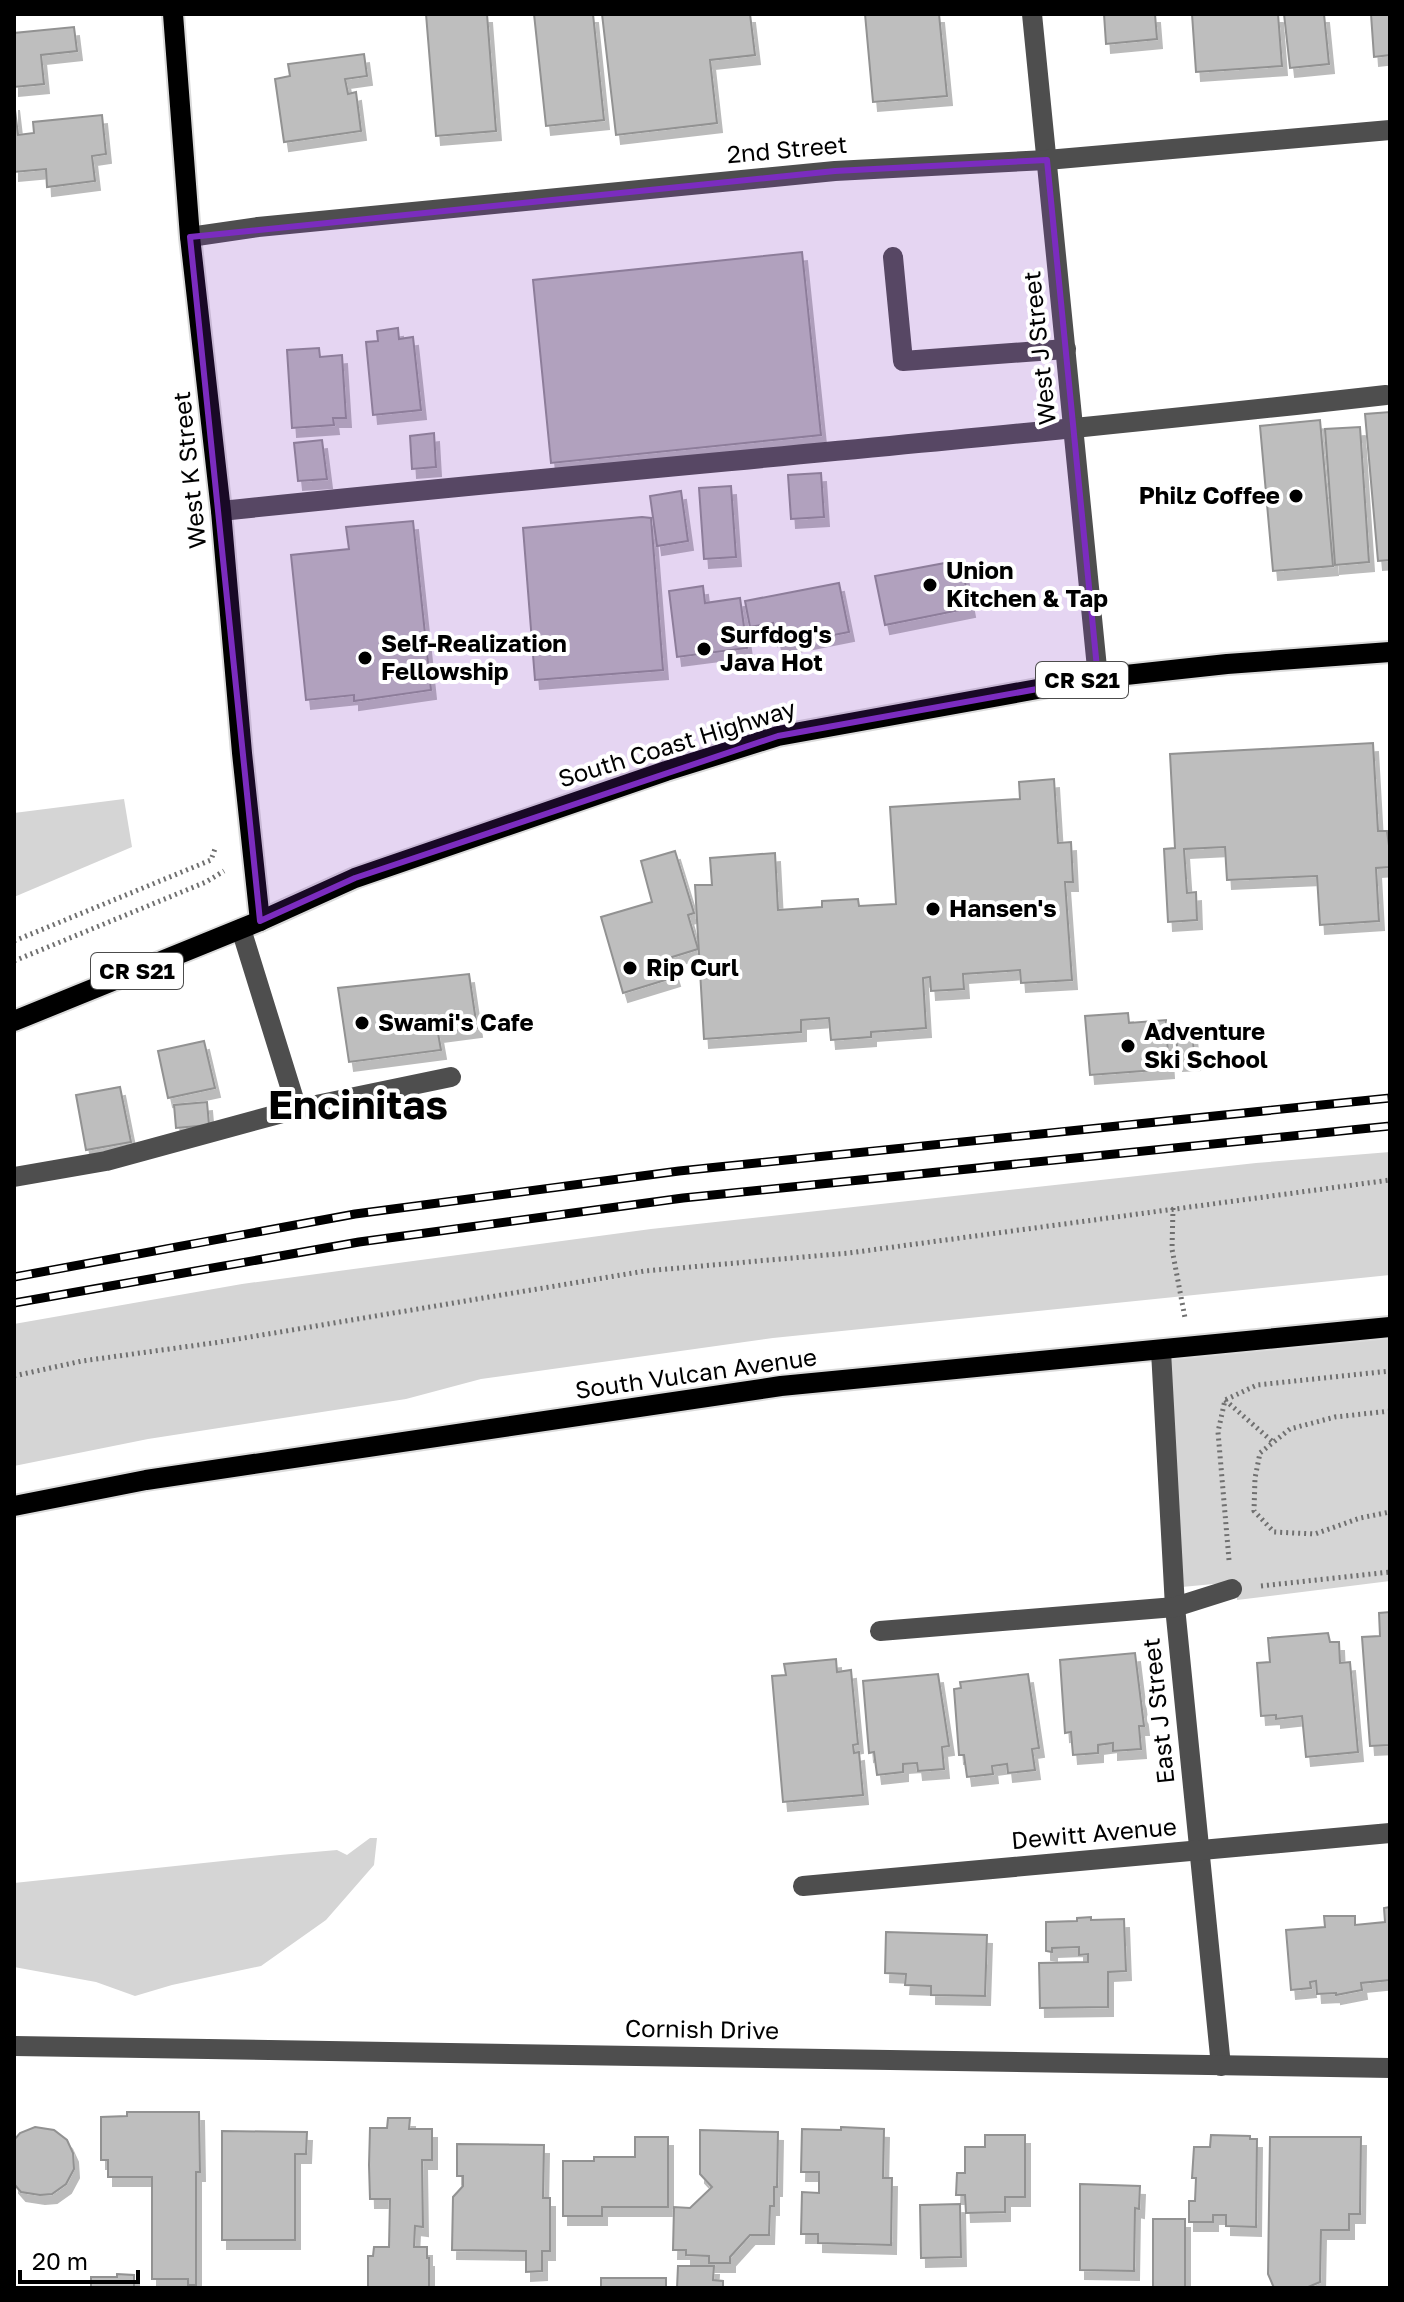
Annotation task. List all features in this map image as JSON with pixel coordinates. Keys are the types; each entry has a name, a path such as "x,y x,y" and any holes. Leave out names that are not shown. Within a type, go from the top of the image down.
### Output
{"main road":[{"name":"West K Street","path":"173,14 190,237 221,511 251,835 250,925"},
{"name":"South Coast Highway","path":"14,1021 250,925 355,878 666,771 778,736 1098,678 1227,664 1390,652"},
{"name":"South Vulcan Avenue","path":"14,1506 146,1480 781,1386 1390,1327"}],"street":[{"name":"West J Street","path":"1032,14 1098,678"},
{"name":"2nd Street","path":"190,237 258,227 819,172 1047,160 1390,130"},
{"path":"893,257 903,361 1066,349"},
{"path":"221,511 1386,395"},
{"path":"250,925 297,1109"},
{"path":"14,1177 106,1161 297,1109 451,1077"},
{"name":"East J Street","path":"1161,1351 1175,1607 1221,2066"},
{"path":"880,1631 1175,1607 1232,1589"},
{"name":"Dewitt Avenue","path":"803,1886 1390,1833"},
{"name":"Cornish Drive","path":"14,2046 1390,2068"}],"path":[{"path":"14,961 206,882 241,856 251,835"},
{"path":"14,941 211,860 216,846"},
{"path":"14,1376 82,1361 220,1342 645,1271 849,1253 1390,1180"},
{"path":"1173,1208 1172,1249 1191,1348"},
{"path":"1225,1400 1257,1385 1390,1371"},
{"path":"1225,1400 1273,1442"},
{"path":"1225,1400 1218,1432 1232,1589 1390,1572"},
{"path":"1390,1411 1335,1417 1290,1429 1260,1453 1255,1478 1254,1511 1274,1532 1315,1534 1360,1518 1390,1512"}],"highlighted area":[{"path":"1047,160 1098,678 778,736 355,878 260,921 190,237 835,171"}],"shaded area":[{"path":"124,799 132,847 14,897 14,813"},
{"path":"1390,1152 1390,1275 773,1338 481,1379 406,1399 148,1439 14,1466 14,1324 242,1284 651,1229 1256,1163"},
{"path":"1390,1325 1390,1581 1237,1600 1235,1582 1171,1588 1161,1347"},
{"path":"370,1838 377,1838 374,1865 326,1920 261,1966 135,1996 96,1982 14,1967 14,1883 337,1850 347,1855"}],"building":[{"path":"426,14 487,14 496,131 436,136"},
{"path":"534,14 593,14 604,120 546,126"},
{"path":"602,14 750,14 755,55 710,60 717,123 616,135"},
{"path":"865,14 939,14 947,96 873,102"},
{"path":"1104,14 1155,14 1157,39 1106,44"},
{"path":"1192,14 1278,14 1282,66 1196,72"},
{"path":"1284,14 1324,14 1329,64 1290,68"},
{"path":"1371,14 1390,14 1390,55 1374,57"},
{"path":"74,27 77,51 41,55 44,84 14,87 14,33"},
{"path":"364,54 367,76 345,79 348,94 356,92 361,131 284,142 275,79 290,76 288,64"},
{"path":"14,101 18,135 34,133 33,122 102,115 106,154 92,156 95,181 47,187 46,169 14,172"},
{"path":"802,252 821,435 551,463 533,280"},
{"path":"398,328 399,339 413,337 421,410 373,415 366,342 378,341 377,331"},
{"path":"319,348 320,357 342,355 346,418 333,418 334,425 292,428 287,350"},
{"path":"1390,412 1390,560 1378,561 1365,414"},
{"name":"Philz Coffee","path":"1320,420 1333,566 1273,571 1260,426"},
{"path":"1360,427 1369,562 1335,565 1325,429"},
{"path":"434,433 436,467 412,469 410,436"},
{"path":"322,440 327,479 298,481 294,443"},
{"path":"821,473 824,517 791,519 788,475"},
{"path":"731,486 736,557 704,559 699,488"},
{"path":"681,491 688,541 657,546 650,496"},
{"path":"651,518 663,670 535,680 523,528"},
{"path":"413,521 431,690 354,701 354,695 306,700 291,555 349,549 346,527"},
{"path":"961,560 970,608 885,625 875,576"},
{"path":"839,583 849,632 778,646 773,623 750,627 745,601"},
{"path":"703,586 705,603 740,598 747,648 677,657 669,591"},
{"path":"1373,743 1378,831 1387,831 1390,853 1390,867 1376,868 1379,921 1320,925 1317,876 1227,880 1225,847 1184,849 1187,893 1196,892 1197,920 1168,922 1164,849 1175,848 1170,754"},
{"name":"Hansen's","path":"1054,779 1058,843 1071,842 1073,882 1065,882 1072,980 1021,983 1020,970 963,974 964,989 931,991 930,977 923,978 926,1028 871,1032 871,1037 831,1040 829,1018 801,1020 801,1032 704,1039 695,885 712,885 710,858 775,853 778,910 822,907 822,901 858,899 859,906 896,904 890,807 1020,799 1019,782"},
{"path":"675,851 694,913 688,915 698,949 669,958 675,977 623,993 601,917 652,902 641,861"},
{"path":"469,974 477,1028 438,1033 441,1050 349,1062 338,988"},
{"name":"Adventure Ski School","path":"1128,1013 1129,1023 1166,1020 1169,1069 1090,1075 1085,1016"},
{"path":"1192,1032 1195,1061 1178,1062 1176,1033"},
{"path":"204,1041 215,1088 168,1098 158,1051"},
{"path":"120,1087 131,1142 86,1150 76,1095"},
{"path":"207,1102 209,1125 176,1128 174,1105"},
{"path":"1390,1612 1390,1745 1370,1746 1362,1637 1380,1636 1379,1613"},
{"path":"1328,1633 1330,1642 1339,1642 1340,1663 1350,1662 1358,1752 1306,1757 1302,1716 1276,1719 1276,1715 1261,1716 1257,1663 1270,1662 1268,1638"},
{"path":"1135,1653 1144,1726 1139,1726 1141,1749 1113,1751 1113,1743 1098,1745 1098,1753 1073,1755 1071,1732 1065,1733 1060,1660"},
{"path":"836,1659 837,1672 851,1670 858,1744 853,1745 854,1753 859,1752 863,1795 783,1802 772,1676 786,1675 784,1664"},
{"path":"938,1674 949,1746 942,1747 944,1769 918,1771 917,1763 903,1764 903,1772 877,1775 874,1752 869,1753 863,1681"},
{"path":"1028,1674 1039,1748 1032,1749 1035,1770 1008,1773 1007,1764 992,1766 993,1774 967,1777 964,1755 959,1755 954,1689 961,1688 960,1682"},
{"path":"1390,1907 1390,1980 1361,1983 1362,1990 1336,1995 1317,1994 1316,1981 1310,1982 1311,1988 1291,1990 1286,1930 1325,1927 1324,1916 1355,1916 1355,1925 1385,1922 1384,1908"},
{"path":"1091,1917 1091,1920 1124,1919 1126,1971 1108,1972 1108,2007 1040,2008 1039,1963 1088,1962 1088,1954 1079,1955 1079,1947 1046,1951 1046,1922 1077,1921 1077,1918"},
{"path":"886,1932 987,1935 985,1996 931,1995 931,1986 905,1985 906,1974 885,1973"},
{"path":"127,2112 199,2112 196,2285 188,2285 188,2279 152,2279 152,2177 108,2177 108,2160 101,2160 101,2117 127,2116"},
{"path":"388,2118 410,2118 409,2129 432,2129 432,2160 422,2160 423,2227 415,2226 414,2247 427,2247 429,2288 368,2288 368,2256 373,2256 374,2247 389,2247 390,2199 370,2199 370,2128 387,2128"},
{"path":"35,2127 54,2130 67,2140 73,2153 74,2169 66,2184 52,2194 21,2192 14,2184 14,2140 20,2133"},
{"path":"841,2127 884,2129 883,2178 892,2178 891,2245 818,2243 818,2234 801,2234 802,2192 819,2193 819,2172 801,2172 802,2129 841,2130"},
{"path":"700,2130 778,2132 777,2187 774,2187 774,2206 770,2206 769,2235 750,2235 730,2257 730,2263 709,2263 709,2256 686,2255 686,2250 673,2250 674,2207 690,2208 712,2187 700,2174"},
{"path":"222,2131 307,2132 306,2154 295,2154 295,2240 222,2240"},
{"path":"985,2135 1025,2135 1025,2197 1005,2197 1005,2212 966,2213 965,2195 956,2195 957,2173 965,2173 965,2147 985,2147"},
{"path":"1211,2135 1257,2139 1256,2227 1226,2226 1226,2215 1213,2215 1213,2222 1189,2222 1189,2201 1195,2201 1196,2178 1192,2178 1194,2147 1210,2147"},
{"path":"635,2137 668,2137 668,2207 602,2207 602,2216 563,2216 563,2161 635,2157"},
{"path":"1270,2137 1361,2137 1360,2214 1349,2214 1349,2230 1321,2230 1320,2282 1306,2288 1274,2288 1268,2274"},
{"path":"457,2144 544,2145 543,2198 550,2198 550,2251 542,2251 542,2271 526,2272 526,2251 452,2250 453,2197 463,2186 463,2176 457,2176"},
{"path":"1080,2184 1140,2186 1139,2209 1135,2208 1134,2271 1080,2270"},
{"path":"960,2204 961,2257 921,2258 920,2205"},
{"path":"1153,2219 1185,2219 1185,2288 1153,2288"},
{"path":"678,2266 714,2266 713,2280 723,2281 723,2288 677,2288"},
{"path":"117,2274 134,2275 134,2288 91,2288 91,2277 117,2277"},
{"path":"601,2278 666,2278 666,2288 601,2288"}],"railway":[{"path":"14,1277 355,1214 679,1171 1390,1098"},
{"path":"14,1303 359,1242 683,1198 1390,1126"}],"place":[{"name":"Philz Coffee","path":"1296,496"},
{"name":"Union Kitchen & Tap","path":"930,585"},
{"name":"Surfdog's Java Hot","path":"704,649"},
{"name":"Self-Realization Fellowship","path":"365,658"},
{"name":"Hansen's","path":"933,909"},
{"name":"Rip Curl","path":"630,968"},
{"name":"Swami's Cafe","path":"362,1023"},
{"name":"Adventure Ski School","path":"1128,1046"}],"district":[{"name":"Encinitas","path":"358,1105"}]}
